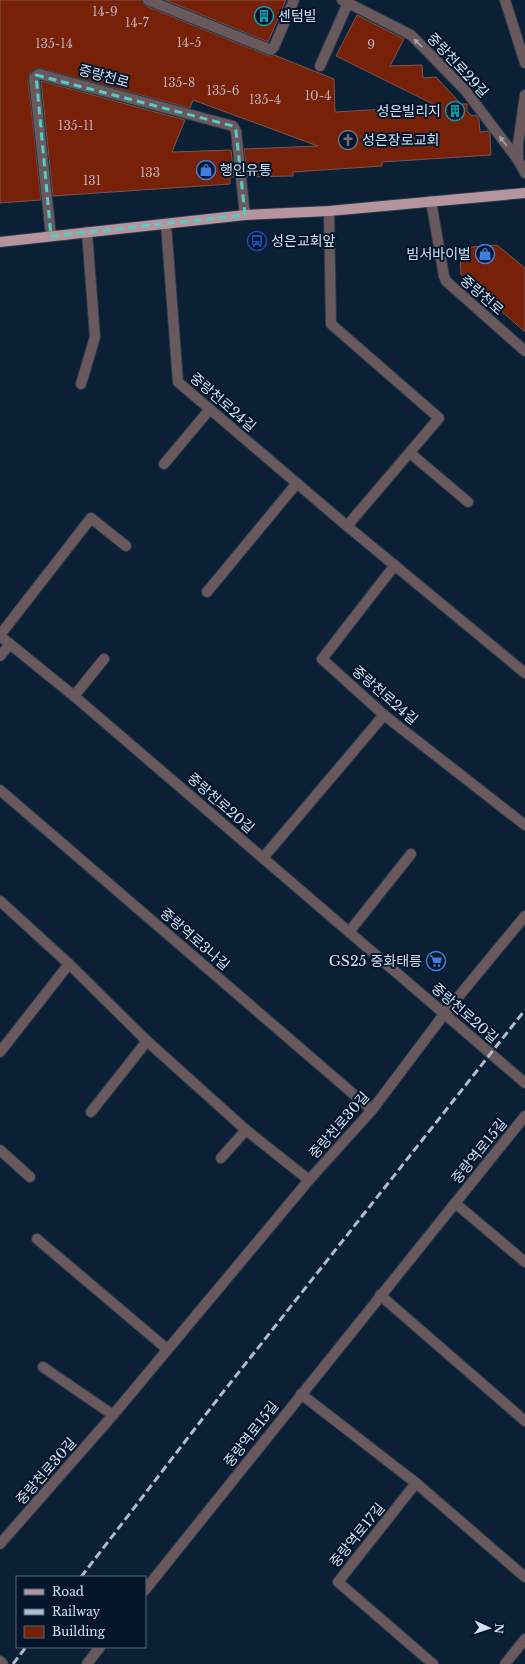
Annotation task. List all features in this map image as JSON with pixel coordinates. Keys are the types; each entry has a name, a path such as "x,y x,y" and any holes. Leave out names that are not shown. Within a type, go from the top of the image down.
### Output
{"main road":[{"path":"0,242 245,215 329,211 525,193"}],"street":[{"path":"148,0 271,50 274,48 294,0"},
{"path":"505,0 525,64"},
{"name":"중랑천로29길","path":"320,66 345,1 411,35 465,90 518,160 525,173"},
{"name":"중랑천로","path":"51,236 34,78 39,74 232,126 236,131 245,215"},
{"path":"518,160 518,144 525,95"},
{"name":"중랑천로","path":"431,201 446,281 525,351"},
{"path":"329,211 331,324 439,418 347,526"},
{"name":"중랑천로24길","path":"166,224 178,382 347,526 525,673"},
{"path":"81,384 95,337 87,232"},
{"path":"164,464 210,409"},
{"path":"410,453 468,502"},
{"path":"207,592 297,483"},
{"name":"중랑천로20길","path":"126,546 91,518 0,636 74,696 525,1083"},
{"name":"중랑천로24길","path":"395,565 322,659 384,715 525,825"},
{"path":"0,656 10,644"},
{"path":"74,696 104,659"},
{"path":"262,858 384,715"},
{"name":"중랑역로3나길","path":"0,790 372,1110"},
{"path":"349,932 411,854"},
{"path":"0,901 69,964 147,1041 246,1130 309,1180"},
{"name":"중랑천로30길","path":"0,1544 113,1415 167,1348 309,1180 372,1110 445,1013 525,916"},
{"path":"0,1052 69,964"},
{"path":"91,1112 147,1041"},
{"name":"중랑역로15길","path":"146,1589 525,1116"},
{"path":"221,1158 246,1130"},
{"path":"0,1150 30,1177"},
{"name":"중랑역로15길","path":"455,1203 525,1262"},
{"path":"37,1239 167,1348"},
{"path":"380,1295 525,1421"},
{"path":"42,1367 113,1415"},
{"path":"301,1394 416,1483 525,1577"},
{"name":"중랑역로17길","path":"416,1483 338,1582 433,1664"},
{"path":"505,1664 525,1639"},
{"path":"87,1664 99,1648"},
{"path":"0,1661 3,1664"}],"highlighted area":[{"path":"36,75 233,126 236,131 245,215 51,236"}],"building":[{"path":"0,0 142,0 146,6 269,56 274,55 334,79 335,112 437,106 336,56 357,15 404,39 390,66 422,65 423,78 436,77 461,104 467,104 467,111 472,116 476,115 479,120 480,132 488,131 490,134 491,155 382,162 382,166 293,172 293,176 247,177 244,149 318,146 193,100 190,108 38,68 30,73 28,79 41,200 0,203"},
{"path":"165,0 286,0 268,42"},
{"path":"41,81 185,120 172,152 231,150 234,177 230,177 230,184 53,196"},
{"path":"497,245 525,268 525,332 499,309 501,306 461,275 460,248"}],"railway":[{"path":"82,1576 220,1396 525,1010"},
{"path":"13,1664 25,1648"}],"place":[{"name":"센텀빌","path":"264,16"},
{"name":"성은빌리지","path":"455,111"},
{"name":"성은장로교회","path":"348,140"},
{"name":"행인유통","path":"206,170"},
{"name":"성은교회앞","path":"257,241"},
{"name":"빔서바이벌","path":"485,254"},
{"name":"GS25 중화태릉","path":"436,961"}]}
